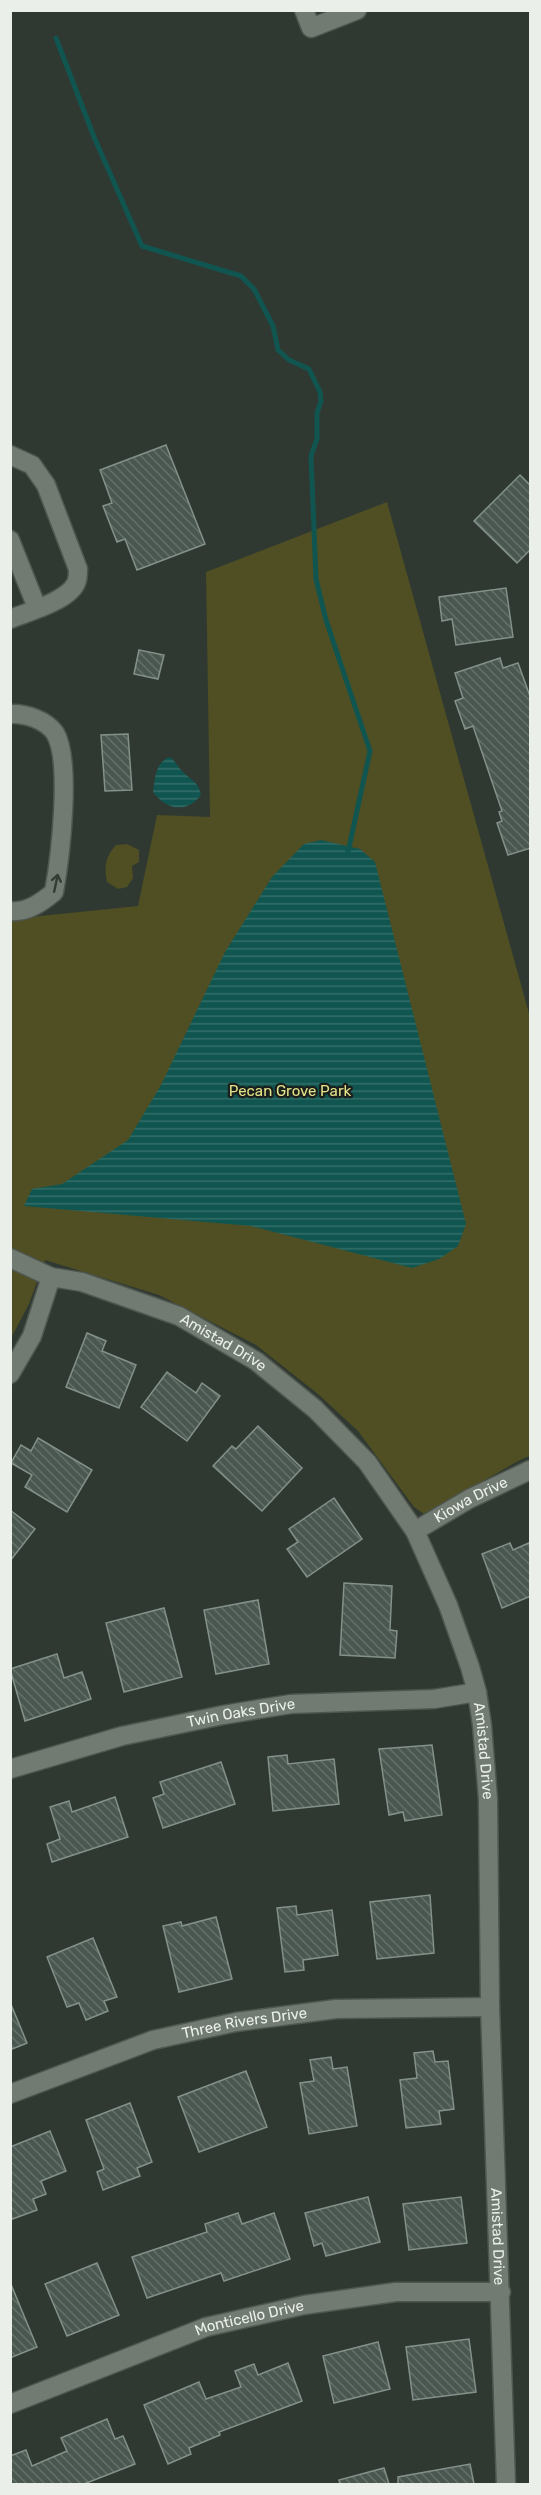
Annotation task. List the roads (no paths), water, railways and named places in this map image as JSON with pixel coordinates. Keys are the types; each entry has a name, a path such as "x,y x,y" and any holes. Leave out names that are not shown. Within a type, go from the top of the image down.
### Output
{"street":[{"path":"304,10 311,28 357,10"},
{"path":"10,455 32,465 46,485 78,568 76,582 69,593 10,620"},
{"path":"10,540 37,608"},
{"path":"10,714 22,713 49,725 60,746 63,787 61,853 54,892 41,903 18,912 10,911"},
{"name":"Amistad Drive","path":"10,1258 51,1277 82,1282 179,1316 256,1361 315,1409 367,1462 415,1531 448,1605 471,1666 477,1692 488,1799 490,2007 506,2484"},
{"path":"10,1374 32,1336 51,1277"},
{"name":"Kiowa Drive","path":"415,1531 468,1499 531,1470"},
{"name":"Twin Oaks Drive","path":"10,1769 122,1736 223,1715 291,1704 434,1699 477,1692"},
{"name":"Three Rivers Drive","path":"10,2094 153,2040 236,2022 336,2009 490,2007"},
{"name":"Monticello Drive","path":"10,2404 206,2327 249,2317 303,2305 396,2292 501,2292"}],"water":[{"path":"169,757 200,790 201,795 189,805 170,806 153,792 158,767"},
{"path":"321,840 360,849 375,862 466,1224 458,1246 439,1259 412,1268 251,1226 24,1206 32,1189 62,1184 128,1140 161,1085 225,952 272,877 304,844"}],"waterway":[{"path":"56,38 94,137 142,246 241,276 254,289 273,326 278,350 289,360 309,369 320,392 317,439 311,456 316,579 326,620 370,751 348,852"}],"park label":[{"name":"Pecan Grove Park","path":"290,1091"}]}
